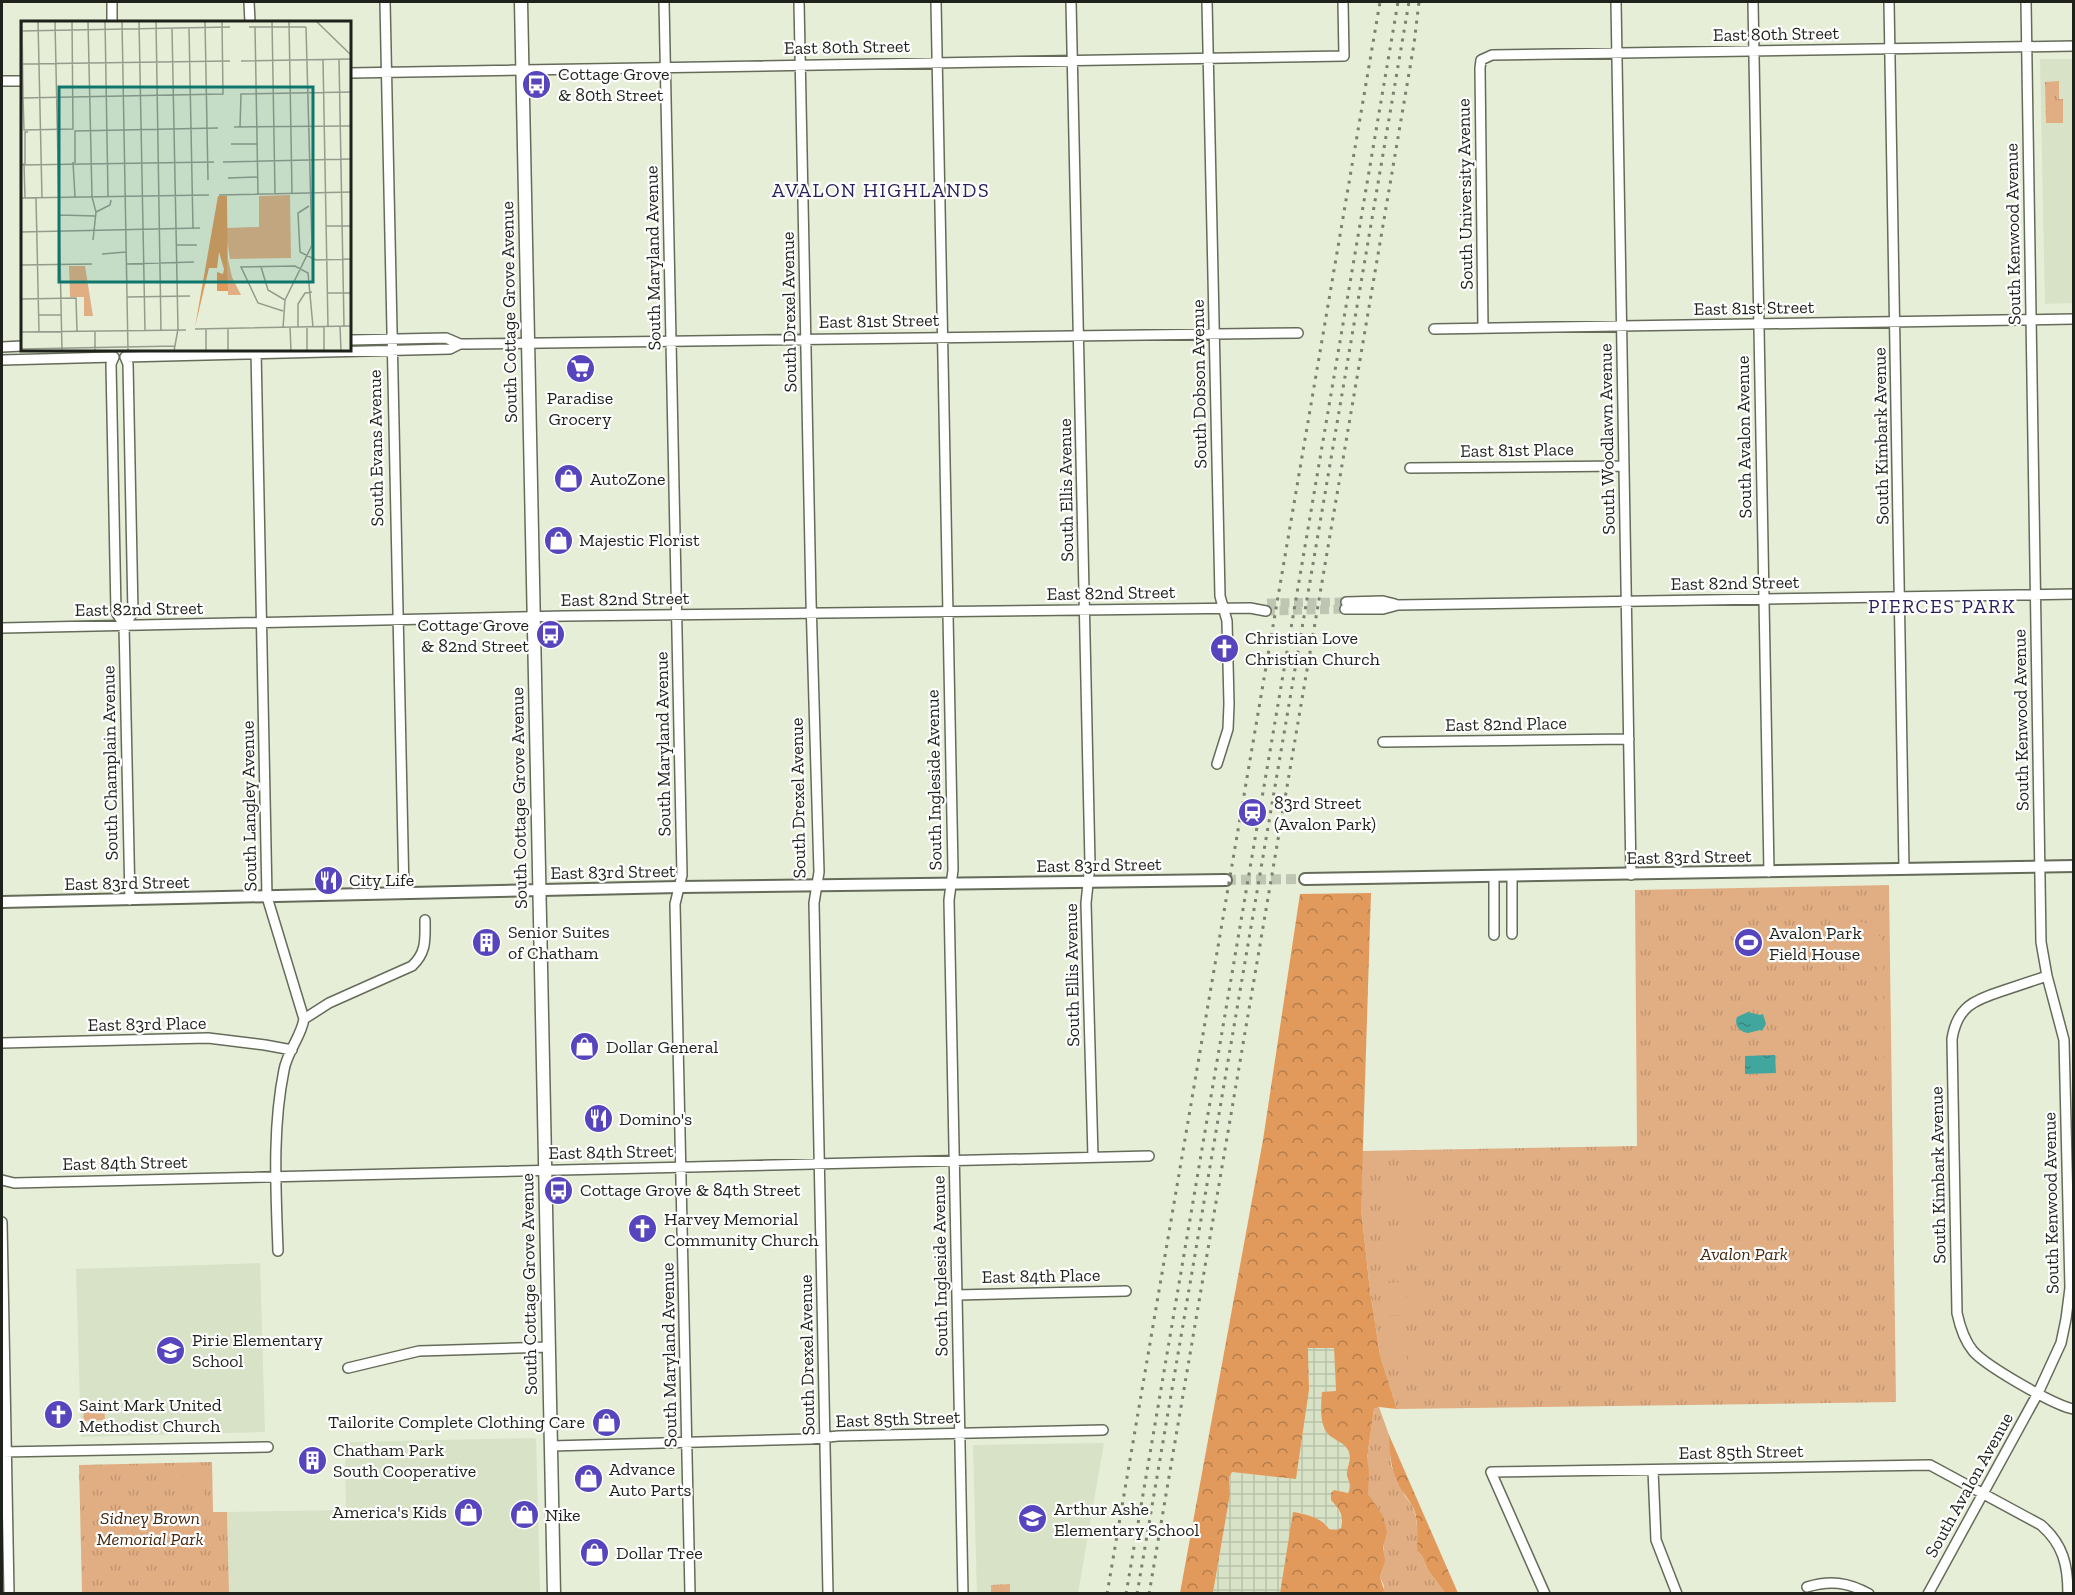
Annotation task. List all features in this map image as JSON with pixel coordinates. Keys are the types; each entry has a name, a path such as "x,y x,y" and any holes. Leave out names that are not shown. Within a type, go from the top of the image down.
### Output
{"main road":[{"name":"South Cottage Grove Avenue","path":"521,2 554,1593"}],"street":[{"path":"112,2 112,21"},
{"path":"249,2 249,21"},
{"name":"South Evans Avenue","path":"385,2 396,620 404,894"},
{"name":"South Maryland Avenue","path":"664,2 682,876 675,904 690,1593"},
{"name":"South Drexel Avenue","path":"799,2 811,613 819,872 814,903 828,1593"},
{"name":"South Ingleside Avenue","path":"936,2 953,870 948,900 963,1593"},
{"name":"South Ellis Avenue","path":"1071,2 1080,335 1090,864 1086,903 1093,1157"},
{"name":"South Dobson Avenue","path":"1207,2 1220,596 1227,621 1229,704 1228,729 1217,764"},
{"name":"East 80th Street","path":"351,73 1344,56 1343,2"},
{"name":"South Woodlawn Avenue","path":"1616,2 1631,875"},
{"name":"South Avalon Avenue","path":"1753,2 1769,872"},
{"name":"South Kimbark Avenue","path":"1889,2 1904,870"},
{"name":"South Kenwood Avenue","path":"2026,2 2041,942 2047,976 2064,1040 2070,1288 2061,1343 2038,1393"},
{"name":"East 80th Street","path":"1481,60 1492,55 2073,46"},
{"name":"South University Avenue","path":"1481,60 1483,328"},
{"path":"2,81 21,81"},
{"name":"East 81st Street","path":"1434,329 2073,319"},
{"name":"East 81st Street","path":"351,340 447,338 460,344 1298,333"},
{"name":"East 81st Street","path":"351,351 450,349 460,344"},
{"path":"2,347 21,346"},
{"name":"East 81st Street","path":"113,353 119,360 126,353 324,351"},
{"name":"South Langley Avenue","path":"256,352 267,897 304,1019"},
{"path":"2,360 113,353"},
{"name":"South Champlain Avenue","path":"113,353 111,364 116,612 124,625 130,900"},
{"name":"South Champlain Avenue","path":"124,625 133,613 126,353"},
{"name":"East 81st Place","path":"1410,468 1624,466"},
{"path":"114,497 131,496"},
{"name":"East 82nd Street","path":"1345,605 1383,601 1398,605 2073,594"},
{"name":"East 82nd Street","path":"2,628 533,617 1267,607"},
{"name":"East 82nd Place","path":"1383,742 1629,738"},
{"name":"East 83rd Street","path":"1305,879 1494,878 2073,866"},
{"path":"1512,877 1512,934"},
{"path":"1494,878 1494,935"},
{"name":"East 83rd Street","path":"2,903 679,887 1226,880"},
{"path":"278,1251 276,1176 279,1094 284,1066 302,1030 304,1019 329,1003 412,966 421,957 425,945 425,920"},
{"name":"South Kimbark Avenue","path":"2038,1393 1982,1361 1968,1344 1960,1326 1957,1313 1952,1039 1959,1016 1978,998 2047,976"},
{"name":"East 83rd Place","path":"2,1043 208,1038 292,1050"},
{"name":"East 84th Street","path":"2,1180 14,1183 1149,1156"},
{"path":"2,1222 4,1452 9,1593"},
{"name":"East 84th Place","path":"957,1294 1126,1291"},
{"path":"348,1368 418,1351 549,1347"},
{"path":"2038,1393 2073,1409"},
{"name":"South Avalon Avenue","path":"1928,1593 2038,1393"},
{"name":"East 85th Street","path":"551,1446 1103,1430"},
{"path":"4,1452 268,1447"},
{"name":"East 85th Street","path":"1545,1593 1491,1472 1930,1465 1984,1494"},
{"path":"1653,1470 1656,1540 1677,1593"},
{"path":"1984,1494 2041,1525 2050,1533 2057,1542 2067,1565 2068,1593"},
{"path":"1807,1587 1832,1582 1844,1583 1869,1593"}],"shaded area":[{"path":"2040,59 2073,59 2073,303 2045,304"},
{"name":"Pirie Elementary School","path":"260,1263 265,1432 81,1437 76,1269"},
{"path":"1308,1348 1334,1348 1336,1391 1321,1401 1322,1418 1327,1433 1345,1445 1350,1453 1347,1477 1351,1483 1351,1489 1349,1493 1334,1490 1337,1507 1343,1519 1341,1528 1329,1529 1326,1524 1302,1513 1294,1512 1280,1593 1213,1594 1230,1494 1229,1478 1232,1472 1296,1479 1309,1390"},
{"path":"536,1438 540,1593 229,1593 227,1512 346,1510 345,1442"},
{"name":"Arthur Ashe Elementary School","path":"1104,1443 1078,1593 977,1593 973,1445"}],"green space":[{"path":"2059,81 2059,99 2063,99 2063,123 2046,123 2045,82"},
{"name":"Avalon Park","path":"1889,885 1896,1402 1397,1409 1380,1355 1370,1291 1361,1208 1361,1151 1637,1146 1635,890"},
{"path":"1371,893 1361,1208 1380,1355 1397,1409 1379,1407 1374,1409 1367,1458 1368,1494 1383,1516 1387,1532 1383,1547 1385,1561 1380,1577 1383,1594 1280,1593 1293,1512 1318,1519 1329,1529 1341,1528 1342,1516 1331,1500 1331,1493 1334,1490 1348,1493 1350,1488 1347,1476 1349,1452 1345,1446 1328,1434 1322,1419 1322,1392 1336,1391 1334,1348 1308,1348 1309,1390 1296,1479 1232,1472 1229,1478 1230,1494 1213,1593 1180,1593 1263,1140 1300,894"},
{"path":"1855,921 1866,923 1875,929 1883,949 1884,1071 1879,1080 1864,1089 1847,1086 1835,1072 1832,1062 1830,944 1839,928","holes":["1859,926 1873,934 1877,946 1879,1063 1872,1078 1860,1084 1848,1080 1839,1066 1835,952 1839,937 1849,928"]},
{"path":"1846,949 1866,949 1867,978 1847,979"},
{"path":"1383,1183 1399,1183 1399,1215 1384,1215"},
{"path":"1404,1183 1420,1183 1420,1215 1405,1215"},
{"path":"1387,1232 1402,1232 1402,1265 1387,1265"},
{"path":"1406,1232 1421,1232 1421,1264 1406,1264"},
{"path":"1403,1282 1403,1315 1388,1315 1388,1283"},
{"path":"1407,1282 1422,1282 1423,1314 1407,1315"},
{"path":"1388,1331 1403,1331 1404,1363 1389,1364"},
{"path":"1407,1331 1423,1331 1423,1364 1408,1364"},
{"path":"104,1403 105,1420 84,1421 83,1404"},
{"path":"1379,1407 1389,1435 1391,1465 1416,1517 1417,1551 1445,1593 1383,1593 1384,1586 1380,1577 1386,1532 1368,1494 1367,1458 1374,1409"},
{"path":"1389,1435 1458,1593 1445,1593 1417,1551 1416,1516 1394,1473"},
{"name":"Sidney Brown Memorial Park","path":"212,1462 213,1512 227,1512 229,1593 82,1593 79,1465"},
{"path":"183,1466 204,1466 205,1496 183,1496"},
{"path":"1010,1584 1010,1593 991,1593 991,1585"}],"water":[{"path":"1748,1012 1763,1014 1766,1024 1762,1031 1748,1033 1738,1028 1737,1017"},
{"path":"1775,1055 1776,1073 1745,1074 1745,1056"}],"tunnel":[{"path":"1267,603 1346,602"},
{"path":"1266,611 1345,609"},
{"path":"1226,880 1305,879"}],"railway":[{"path":"1107,1594 1380,2"},
{"path":"1126,1594 1398,2"},
{"path":"1137,1594 1409,2"},
{"path":"1149,1594 1414,44 1419,2"}],"place":[{"name":"Cottage Grove & 80th Street","path":"537,84"},
{"name":"Paradise Grocery","path":"580,369"},
{"name":"AutoZone","path":"569,479"},
{"name":"Majestic Florist","path":"558,540"},
{"name":"Cottage Grove & 82nd Street","path":"550,635"},
{"name":"Christian Love Christian Church","path":"1224,648"},
{"name":"83rd Street (Avalon Park)","path":"1253,813"},
{"name":"City Life","path":"328,880"},
{"name":"Senior Suites of Chatham","path":"487,942"},
{"name":"Avalon Park Field House","path":"1748,943"},
{"name":"Dollar General","path":"585,1047"},
{"name":"Domino's","path":"598,1119"},
{"name":"Cottage Grove & 84th Street","path":"559,1190"},
{"name":"Harvey Memorial Community Church","path":"643,1229"},
{"name":"Pirie Elementary School","path":"171,1350"},
{"name":"Saint Mark United Methodist Church","path":"58,1415"},
{"name":"Tailorite Complete Clothing Care","path":"606,1422"},
{"name":"Chatham Park South Cooperative","path":"312,1460"},
{"name":"Advance Auto Parts","path":"588,1479"},
{"name":"America's Kids","path":"468,1512"},
{"name":"Nike","path":"524,1515"},
{"name":"Arthur Ashe Elementary School","path":"1033,1519"},
{"name":"Dollar Tree","path":"595,1553"}],"district":[{"name":"AVALON HIGHLANDS","path":"881,190"},
{"name":"PIERCES PARK","path":"1942,606"}]}
